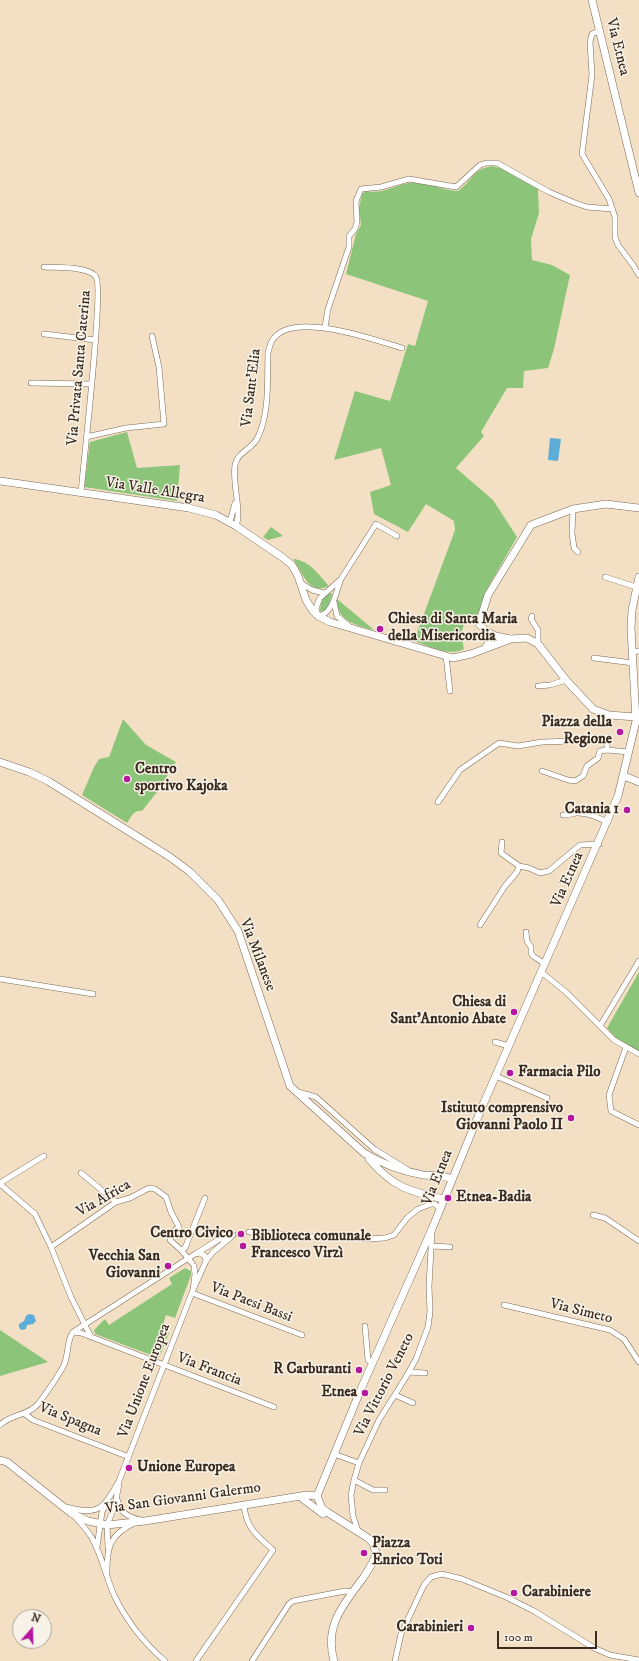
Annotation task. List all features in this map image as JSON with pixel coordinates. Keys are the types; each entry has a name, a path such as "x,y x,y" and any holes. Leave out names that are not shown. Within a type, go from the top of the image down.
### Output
{"main road":[{"name":"Via Etnea","path":"592,0 639,193"},
{"name":"Via Valle Allegra","path":"0,481 189,508 216,515 236,526 292,565 306,600 318,616 330,622 355,630 446,656"},
{"path":"511,639 489,633 480,624 488,595 531,525 573,509 606,504 621,504 639,508"},
{"name":"Via Etnea","path":"317,1496 373,1362 432,1229 451,1179 608,822 618,796 624,776 636,717 637,686 633,663 635,651 632,610 638,583"},
{"path":"486,647 491,639 489,633"},
{"path":"446,656 459,657 511,639 527,638 538,644 566,680 593,709 609,715 636,717"},
{"name":"Via Milanese","path":"0,762 48,781 170,857 190,872 218,900 238,931 287,1079 295,1091 364,1153 383,1163 412,1172 427,1175 440,1175 451,1179"},
{"path":"624,776 639,782"},
{"path":"364,1153 374,1165 397,1185 430,1200 443,1199"},
{"name":"Via San Giovanni Galermo","path":"0,1460 7,1462 72,1513 88,1521 104,1524 146,1521 300,1498 312,1499 317,1496"},
{"path":"317,1496 322,1508 338,1520"},
{"path":"300,1498 323,1514 358,1531 373,1544 376,1554 370,1568 342,1608 335,1622 331,1634 330,1645 334,1661"}],"street":[{"path":"599,31 592,34 590,42 592,75 582,154 609,199 615,217 615,237 618,246 639,275"},
{"path":"325,327 328,308 349,247 350,236 355,229 357,222 356,201 361,189 374,189 409,179 456,187 480,165 486,163 497,163 549,192 575,203 587,207 612,209"},
{"name":"Via Privata Santa Caterina","path":"44,267 88,271 96,276 99,281 81,493"},
{"name":"Via Sant'Elia","path":"236,496 236,460 256,441 265,410 268,352 270,343 274,337 285,330 305,326 325,327 402,348"},
{"path":"44,334 95,340"},
{"path":"86,437 126,428 164,424 159,367 152,336"},
{"path":"31,383 91,384"},
{"path":"228,522 234,510 236,496"},
{"path":"236,496 238,519 236,526"},
{"path":"573,509 572,533 574,548 578,552"},
{"path":"341,579 318,601 316,608 318,616 322,616 327,612 341,579 376,524 397,536"},
{"path":"605,577 638,583"},
{"path":"300,583 312,590 325,593"},
{"path":"333,600 337,616 355,630"},
{"path":"532,616 531,619 538,630 538,644"},
{"path":"446,656 450,691"},
{"path":"594,658 633,663"},
{"path":"538,686 550,685 566,680"},
{"path":"438,802 460,770 499,743 518,746 542,742 607,740 607,750"},
{"path":"542,771 575,781 583,776 587,766 598,758 600,751 607,750 629,752"},
{"path":"563,814 590,814 608,822"},
{"path":"502,842 501,853 519,866 529,868 540,873 549,871 580,845 598,844"},
{"path":"480,925 505,886 517,872 519,866"},
{"path":"526,932 531,947 531,953 545,964"},
{"path":"600,1026 639,961"},
{"path":"542,972 566,992 614,1040 639,1054"},
{"path":"0,979 93,994"},
{"path":"495,1042 510,1046"},
{"path":"626,1048 609,1094 611,1111 639,1125"},
{"path":"496,1076 547,1098"},
{"path":"295,1091 316,1097 374,1149 412,1172"},
{"path":"44,1156 0,1183 35,1214 51,1247 71,1297 91,1337"},
{"path":"81,1173 116,1202"},
{"name":"Via Africa","path":"51,1247 116,1202 130,1198 146,1189 156,1189 166,1197 171,1212 178,1224 179,1227 171,1233 170,1240 181,1250"},
{"path":"192,1291 196,1274 190,1258 181,1250 185,1248 204,1198"},
{"path":"249,1232 328,1238 344,1236 367,1239 390,1238 397,1232 410,1215 430,1200 439,1208"},
{"path":"593,1215 605,1218 639,1241"},
{"name":"Via Vittorio Veneto","path":"358,1531 352,1509 351,1495 359,1463 379,1420 409,1372 428,1327 430,1312 429,1286 432,1229"},
{"path":"0,1425 4,1421 25,1414 38,1404 64,1364 70,1337 73,1332 218,1240 234,1235 213,1252 206,1261 192,1291"},
{"path":"432,1246 450,1247"},
{"path":"197,1253 204,1255 206,1261"},
{"path":"193,1265 198,1268 203,1266"},
{"name":"Via Paesi Bassi","path":"192,1291 302,1335"},
{"name":"Via Unione Europea","path":"119,1481 192,1291"},
{"name":"Via Simeto","path":"504,1305 610,1330 624,1339 639,1362"},
{"path":"365,1326 368,1360 373,1362"},
{"name":"Via Francia","path":"73,1332 91,1337 274,1408"},
{"path":"409,1372 425,1373"},
{"path":"395,1394 413,1403"},
{"name":"Via Spagna","path":"25,1414 33,1420 129,1456"},
{"path":"334,1454 359,1463"},
{"path":"354,1480 373,1490 385,1490"},
{"path":"97,1548 104,1524 116,1499 119,1481"},
{"path":"106,1574 108,1548 102,1512 119,1481"},
{"path":"116,1499 119,1507 124,1513 133,1518 146,1521"},
{"path":"63,1507 87,1512 97,1509 106,1503"},
{"path":"196,1661 273,1550 252,1530 246,1522 244,1506"},
{"path":"72,1513 87,1531 97,1548 114,1595 125,1614 139,1635 155,1653 165,1661"},
{"path":"108,1548 119,1533 137,1521"},
{"path":"395,1661 404,1626 424,1585 431,1577 442,1574 506,1597 534,1611 594,1648 610,1654 639,1660"},
{"path":"252,1661 289,1604 293,1601 346,1590 353,1592"}],"green space":[{"path":"492,166 500,168 538,189 539,213 531,239 532,260 552,265 570,275 554,349 548,368 524,371 523,388 507,388 481,432 484,436 456,468 493,500 517,537 486,591 474,624 465,621 461,634 464,649 452,652 432,648 414,641 455,530 454,521 426,504 408,532 374,514 370,492 391,485 381,448 334,460 355,391 390,401 408,344 415,346 428,301 346,274 356,234 361,225 359,208 362,194 366,191 372,192 384,190 403,184 420,182 447,190 458,191 481,170"},
{"path":"127,432 137,468 180,465 177,501 84,487 90,442"},
{"path":"271,527 283,536 268,540 263,537"},
{"path":"293,559 309,565 329,586 316,588 311,585 303,576"},
{"path":"330,593 332,594 328,606 323,612 320,611 321,600"},
{"path":"337,599 374,630 348,621 340,612"},
{"name":"Centro sportivo Kajoka","path":"123,719 146,745 176,762 157,792 142,811 135,812 127,823 82,795 99,759 109,757"},
{"path":"639,972 639,1052 617,1039 607,1028"},
{"path":"185,1268 191,1271 191,1275 175,1318 166,1315 161,1330 169,1333 159,1358 95,1334 94,1330 105,1319 109,1325 172,1284 169,1278"},
{"path":"0,1330 48,1362 0,1376"}],"water":[{"path":"550,438 561,439 558,461 548,460"},
{"path":"29,1314 34,1315 36,1321 33,1324 27,1325 26,1329 21,1330 19,1324 24,1321 26,1316"}],"tunnel":[{"path":"233,1235 249,1232"}],"place":[{"name":"Chiesa di Santa Maria della Misericordia","path":"380,629"},
{"name":"Piazza della Regione","path":"620,732"},
{"name":"Centro sportivo Kajoka","path":"127,779"},
{"name":"Catania 1","path":"627,810"},
{"name":"Chiesa di Sant'Antonio Abate","path":"514,1012"},
{"name":"Farmacia Pilo","path":"510,1073"},
{"name":"Istituto comprensivo Giovanni Paolo II","path":"571,1118"},
{"name":"Etnea-Badia","path":"448,1198"},
{"name":"Centro Civico","path":"241,1234"},
{"name":"Biblioteca comunale Francesco Virzì","path":"243,1246"},
{"name":"Vecchia San Giovanni","path":"168,1266"},
{"name":"R Carburanti","path":"359,1370"},
{"name":"Etnea","path":"365,1393"},
{"name":"Unione Europea","path":"129,1468"},
{"name":"Piazza Enrico Toti","path":"364,1553"},
{"name":"Carabiniere","path":"514,1593"},
{"name":"Carabinieri","path":"471,1628"}]}
